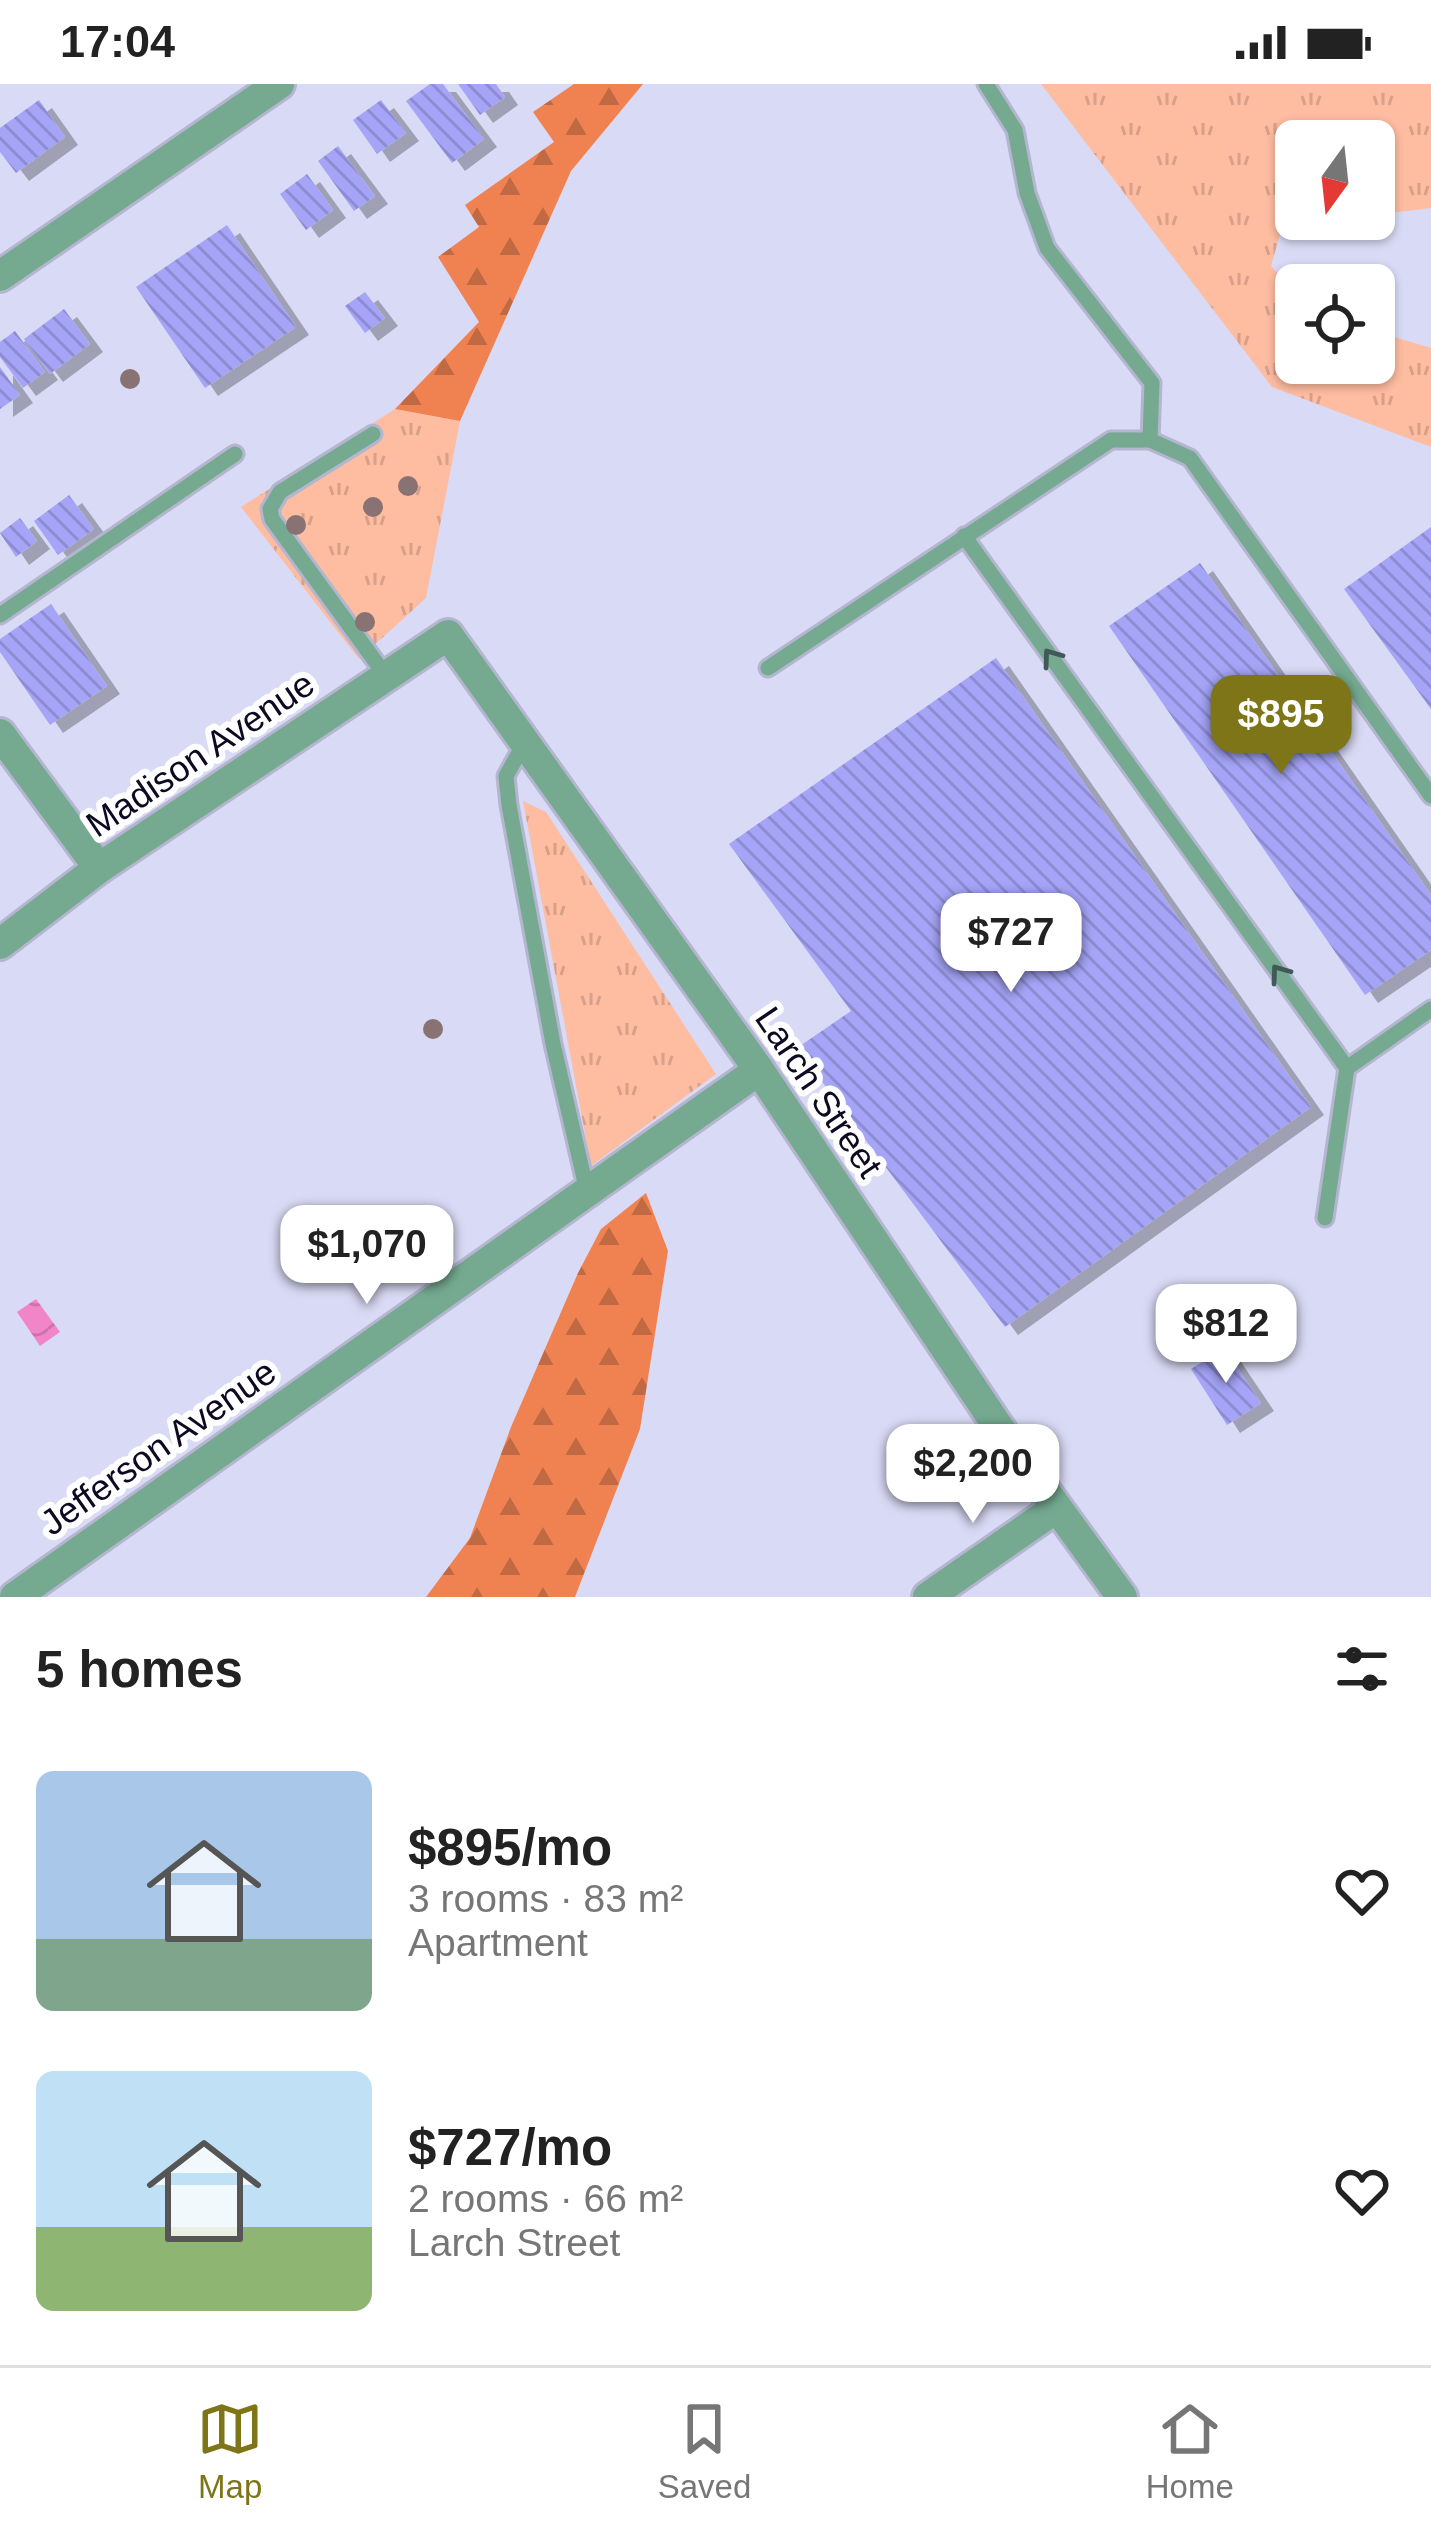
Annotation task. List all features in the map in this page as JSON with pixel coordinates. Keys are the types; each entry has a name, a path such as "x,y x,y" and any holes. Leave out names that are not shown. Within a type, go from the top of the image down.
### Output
{"street":[{"path":"0,276 279,84"},
{"name":"Madison Avenue","path":"0,944 99,868 448,634"},
{"name":"Larch Street","path":"448,634 759,1070 1056,1508 1122,1597"},
{"path":"0,734 99,868"},
{"name":"Jefferson Avenue","path":"15,1597 759,1070"},
{"path":"928,1597 1056,1508"}],"lane":[{"path":"986,84 1015,130 1027,193 1047,248 1152,383 1150,440"},
{"path":"373,434 280,492 270,509 386,676"},
{"path":"768,668 1111,440 1150,440 1190,458 1431,796"},
{"path":"0,615 235,454"},
{"path":"964,536 1347,1068 1325,1218"},
{"path":"525,742 506,776 508,805 587,1191"},
{"path":"1347,1068 1431,1009"}],"green space":[{"path":"574,84 643,84 571,171 460,421 395,409 479,322 438,257 479,227 465,205 554,142 533,112"},
{"path":"1041,84 1431,84 1431,208 1395,212 1395,120 1275,120 1278,240 1271,266 1275,270 1275,384 1395,384 1395,337 1431,348 1431,447 1272,387"},
{"path":"395,409 460,421 426,598 359,659 241,507"},
{"path":"523,801 546,812 716,1074 591,1166"},
{"path":"646,1193 668,1251 640,1429 575,1597 426,1597 470,1538 511,1427 601,1229"}],"water":[{"path":"36,1299 60,1332 40,1346 17,1312"}],"building":[{"path":"430,84 443,84 484,139 452,163 406,101"},
{"path":"458,84 496,84 505,97 480,115"},
{"path":"39,100 65,137 16,173 0,152 0,128"},
{"path":"381,100 406,133 377,154 353,120"},
{"path":"338,146 375,196 354,211 318,161"},
{"path":"307,174 333,210 306,230 280,194"},
{"path":"227,225 296,327 205,388 136,287"},
{"path":"365,292 385,318 365,333 345,306"},
{"path":"64,309 90,344 50,374 24,339"},
{"path":"15,331 45,372 23,388 0,357 0,342"},
{"path":"0,367 20,395 0,409"},
{"path":"69,495 94,529 58,555 34,521"},
{"path":"20,518 37,541 16,557 0,533"},
{"path":"1431,527 1431,709 1344,589"},
{"path":"1200,563 1431,895 1431,950 1365,995 1109,626"},
{"path":"51,604 107,686 50,725 0,652 0,639"},
{"path":"996,658 1311,1107 1005,1327 797,1048 851,1011 729,844"},
{"path":"1224,1348 1261,1403 1227,1425 1191,1369"}]}
